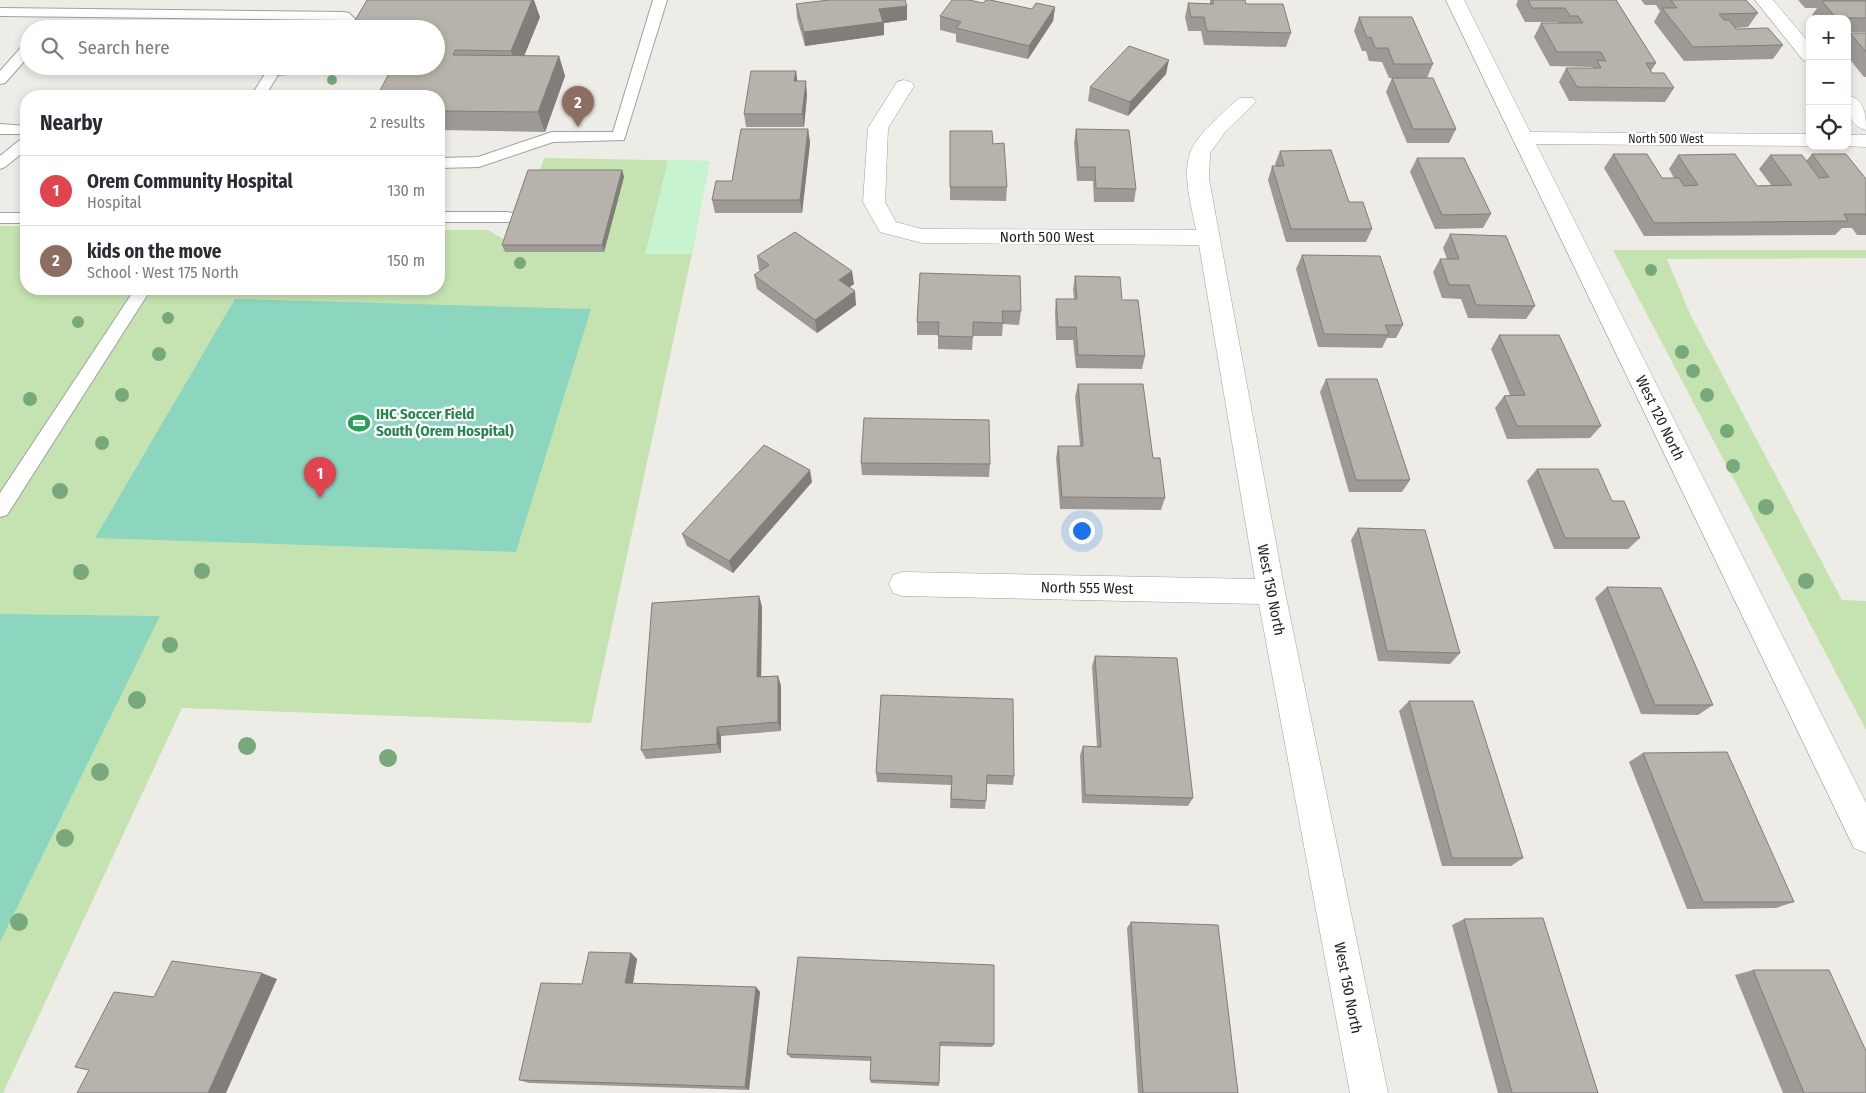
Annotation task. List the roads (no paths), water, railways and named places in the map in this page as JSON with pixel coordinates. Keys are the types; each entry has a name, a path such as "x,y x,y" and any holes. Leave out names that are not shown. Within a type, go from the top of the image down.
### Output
{"street":[{"name":"West 120 North","path":"1455,0 1866,837"},
{"path":"1764,0 1806,51"},
{"name":"North 500 West","path":"904,86 878,128 874,202 888,227 922,236 1207,238"},
{"name":"West 150 North","path":"1246,102 1218,128 1200,153 1198,179 1271,592 1368,1093"},
{"path":"1850,105 1866,124"},
{"name":"North 500 West","path":"1522,138 1806,140"},
{"path":"1851,141 1866,141"},
{"name":"North 555 West","path":"903,584 1271,592"}],"lane":[{"path":"306,20 319,0"},
{"path":"445,163 479,162 552,137 619,137 660,0"},
{"path":"0,12 344,16 348,20"},
{"path":"53,20 60,13"},
{"path":"0,80 20,57"},
{"path":"262,90 271,75"},
{"path":"0,129 20,130"},
{"path":"0,164 20,147"},
{"path":"445,217 507,217"},
{"path":"0,218 20,218"},
{"path":"0,509 139,295"}],"place":[{"name":"kids on the move","path":"578,127"},
{"name":"IHC Soccer Field South (Orem Hospital)","path":"359,423"},
{"name":"Orem Community Hospital","path":"320,498"}]}
